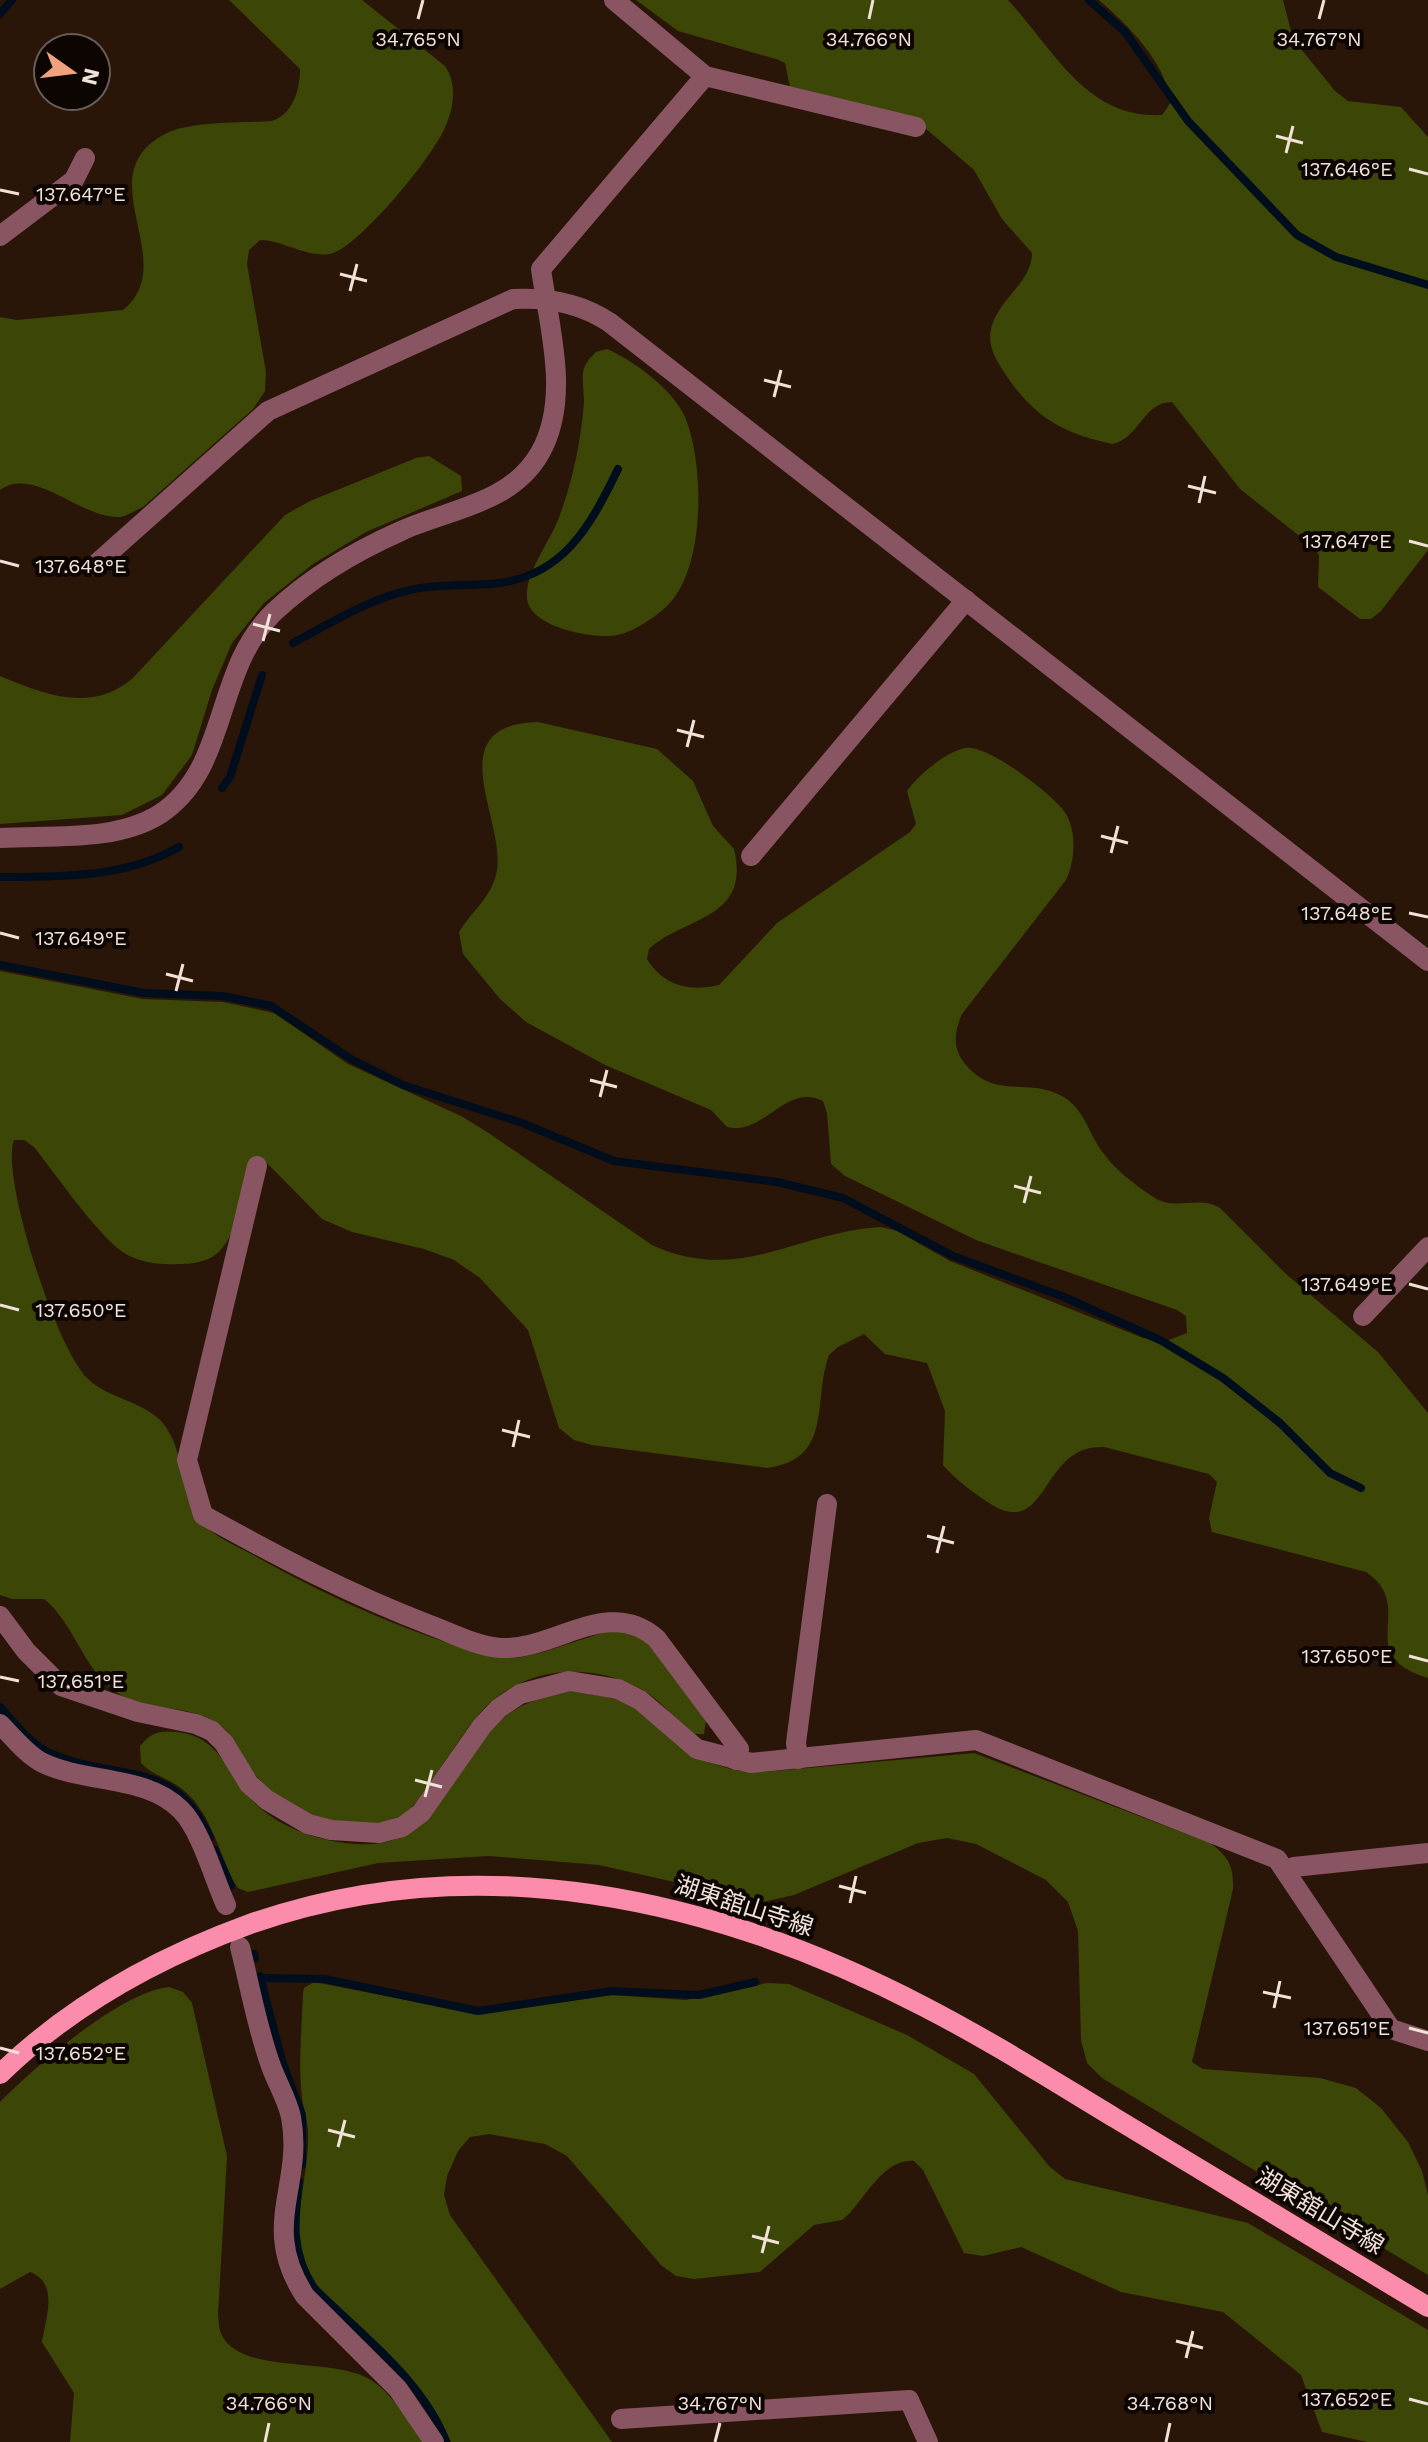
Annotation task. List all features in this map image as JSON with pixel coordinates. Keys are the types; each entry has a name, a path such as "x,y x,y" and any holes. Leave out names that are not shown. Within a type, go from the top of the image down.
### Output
{"main road":[{"name":"湖東舘山寺線","path":"0,2074 45,2036 131,1978 190,1948 278,1914 343,1898 435,1885 528,1885 594,1892 703,1918 763,1937 922,2005 1428,2307"}],"street":[{"path":"614,0 705,76 916,127"},
{"path":"0,838 108,832 141,823 164,811 188,788 205,761 233,671 250,640 273,613 321,576 372,544 427,519 500,493 528,469 547,438 556,402 541,269 705,76"},
{"path":"0,236 27,219 74,180 85,158"},
{"path":"94,566 268,411 513,299 545,298 582,308 609,322 1428,961"},
{"path":"751,856 966,600"},
{"path":"257,1166 187,1460 203,1515 340,1590 496,1648 537,1644 607,1621 625,1620 642,1626 656,1638 739,1749 736,1760"},
{"path":"1363,1316 1428,1247"},
{"path":"798,1759 796,1743 827,1504"},
{"path":"0,1616 26,1651 61,1686 138,1712 196,1724 212,1731 224,1743 249,1784 267,1800 308,1824 331,1830 379,1833 402,1827 421,1813 482,1726 499,1708 520,1694 556,1683 594,1682 618,1689 640,1700 686,1742 736,1760 763,1763 976,1740 1277,1859 1391,2029 1428,2041"},
{"path":"0,1724 24,1749 44,1763 152,1791 169,1799 184,1812 226,1905"},
{"path":"1286,1872 1294,1867 1428,1853"},
{"path":"240,1947 270,2064 291,2117 292,2147 282,2238 286,2258 305,2296 398,2389 434,2442"},
{"path":"621,2419 909,2400 928,2442"}],"green space":[{"path":"229,0 362,0 445,66 453,95 446,125 428,156 396,197 345,246 333,253 316,254 260,240 249,250 247,264 266,372 265,391 253,409 143,507 120,517 90,510 28,484 13,484 0,490 0,317 17,320 123,310 139,290 144,268 132,194 134,171 144,150 177,129 203,124 272,121 285,113 294,100 300,69"},
{"path":"636,0 1008,0 1056,59 1092,93 1112,105 1135,113 1162,115 1171,102 1161,73 1133,33 1099,0 1283,0 1293,39 1335,91 1348,101 1401,107 1428,137 1428,550 1381,611 1371,619 1360,619 1318,587 1319,555 1312,546 1240,489 1172,402 1154,408 1129,435 1112,444 1077,434 1049,420 1025,400 1000,366 992,347 991,327 1023,280 1032,253 1002,219 974,170 917,121 790,87 785,63 678,31"},
{"path":"607,349 651,376 678,405 691,435 698,486 695,541 680,589 667,606 648,621 632,630 609,636 573,632 548,623 530,608 527,598 530,578 558,520 572,477 583,417 584,369 596,352"},
{"path":"429,456 461,476 462,491 366,532 313,564 264,603 232,643 212,690 192,755 162,795 122,815 0,824 0,676 68,697 100,696 116,689 132,679 285,515 310,501 416,458"},
{"path":"538,722 657,749 693,781 713,826 734,849 737,872 733,890 724,903 649,949 647,959 661,975 688,987 719,985 777,923 910,832 916,824 907,791 925,771 958,750 976,749 1004,762 1036,784 1060,806 1070,822 1073,838 1073,856 1066,880 962,1014 956,1034 958,1053 977,1076 989,1082 1037,1088 1062,1096 1082,1115 1109,1160 1155,1198 1171,1203 1212,1204 1220,1208 1286,1274 1378,1352 1428,1413 1428,1678 1405,1668 1393,1656 1388,1643 1387,1600 1381,1586 1366,1572 1212,1532 1209,1518 1217,1482 1209,1474 1104,1447 1083,1450 1067,1460 1034,1502 1022,1511 1007,1511 986,1501 943,1465 945,1411 927,1363 885,1354 864,1334 829,1355 812,1441 803,1453 788,1462 767,1468 592,1445 574,1440 559,1428 528,1330 480,1278 454,1260 424,1249 352,1232 322,1219 262,1158 251,1160 237,1217 229,1238 219,1252 209,1259 191,1263 145,1261 126,1254 103,1234 34,1147 24,1140 14,1140 15,1188 34,1261 61,1334 75,1362 96,1386 145,1409 162,1422 176,1448 192,1507 211,1531 347,1603 405,1628 494,1657 518,1658 540,1653 608,1631 637,1635 649,1645 706,1721 704,1734 692,1734 650,1695 625,1682 586,1672 548,1674 511,1688 494,1699 468,1728 425,1792 399,1817 376,1823 333,1821 307,1813 272,1792 253,1772 230,1735 217,1723 192,1713 138,1702 113,1690 94,1669 63,1620 44,1599 12,1599 0,1595 0,971 143,999 223,1002 274,1013 348,1064 463,1117 652,1245 683,1256 713,1260 740,1258 850,1231 881,1227 897,1231 950,1261 1143,1338 1169,1340 1187,1333 1186,1316 1177,1310 976,1240 845,1176 831,1164 827,1113 823,1101 810,1097 798,1098 752,1124 740,1128 727,1127 711,1110 605,1065 526,1022 500,999 463,954 459,932 487,896 497,870 497,849 483,778 483,756 491,739 508,727"},
{"path":"569,1691 614,1698 635,1708 693,1758 734,1770 763,1772 974,1753 1210,1843 1229,1862 1233,1889 1192,2062 1203,2069 1320,2078 1356,2088 1381,2108 1408,2142 1422,2171 1428,2195 1428,2275 1102,2078 1087,2063 1081,2040 1078,1931 1068,1902 1046,1880 976,1844 947,1838 918,1843 794,1895 763,1902 599,1865 488,1856 378,1863 248,1892 238,1888 232,1879 205,1816 188,1794 141,1763 140,1746 152,1735 176,1732 192,1735 214,1750 247,1795 273,1818 319,1838 367,1844 396,1839 419,1826 436,1807 484,1737 507,1715 529,1703"},
{"path":"314,1982 478,2014 612,1995 686,2000 767,1983 789,1984 907,2035 974,2074 1049,2166 1065,2179 1248,2223 1428,2330 1428,2442 1367,2442 1322,2432 1301,2375 1223,2312 1121,2292 1021,2247 983,2256 964,2253 923,2170 914,2161 895,2165 886,2171 842,2220 814,2225 760,2272 694,2279 676,2276 661,2265 567,2156 545,2144 489,2134 470,2137 458,2151 447,2176 444,2195 450,2215 612,2442 451,2442 425,2397 334,2305 306,2269 299,2231 308,2133 300,2071 303,1993 304,1988"},
{"path":"169,1987 183,1992 192,2003 227,2156 218,2315 222,2337 236,2350 252,2357 336,2369 371,2380 393,2400 422,2442 70,2442 74,2393 42,2342 48,2303 45,2284 30,2272 0,2289 0,2102 56,2051 103,2016 149,1992"}],"waterway":[{"path":"0,14 12,0"},
{"path":"1089,0 1125,32 1188,121 1297,235 1336,257 1428,285"},
{"path":"293,643 350,612 395,594 430,587 490,584 515,580 536,572 555,561 584,530 618,469"},
{"path":"222,788 230,777 262,675"},
{"path":"0,877 92,874 137,865 179,847"},
{"path":"0,965 144,993 223,996 271,1006 351,1059 403,1085 522,1123 614,1161 777,1182 843,1198 953,1256 1064,1297 1162,1341 1223,1378 1280,1423 1330,1473 1361,1488"},
{"path":"0,1707 29,1739 50,1753 75,1762 142,1776 179,1794 196,1812 210,1838"},
{"path":"215,1850 231,1886"},
{"path":"254,1954 255,1958"},
{"path":"260,1976 282,2061 302,2115 302,2165"},
{"path":"260,1978 325,1979 478,2011 611,1991 699,1995 755,1982"},
{"path":"299,2182 296,2237 301,2262 314,2288 406,2378 436,2419 446,2442"}]}
